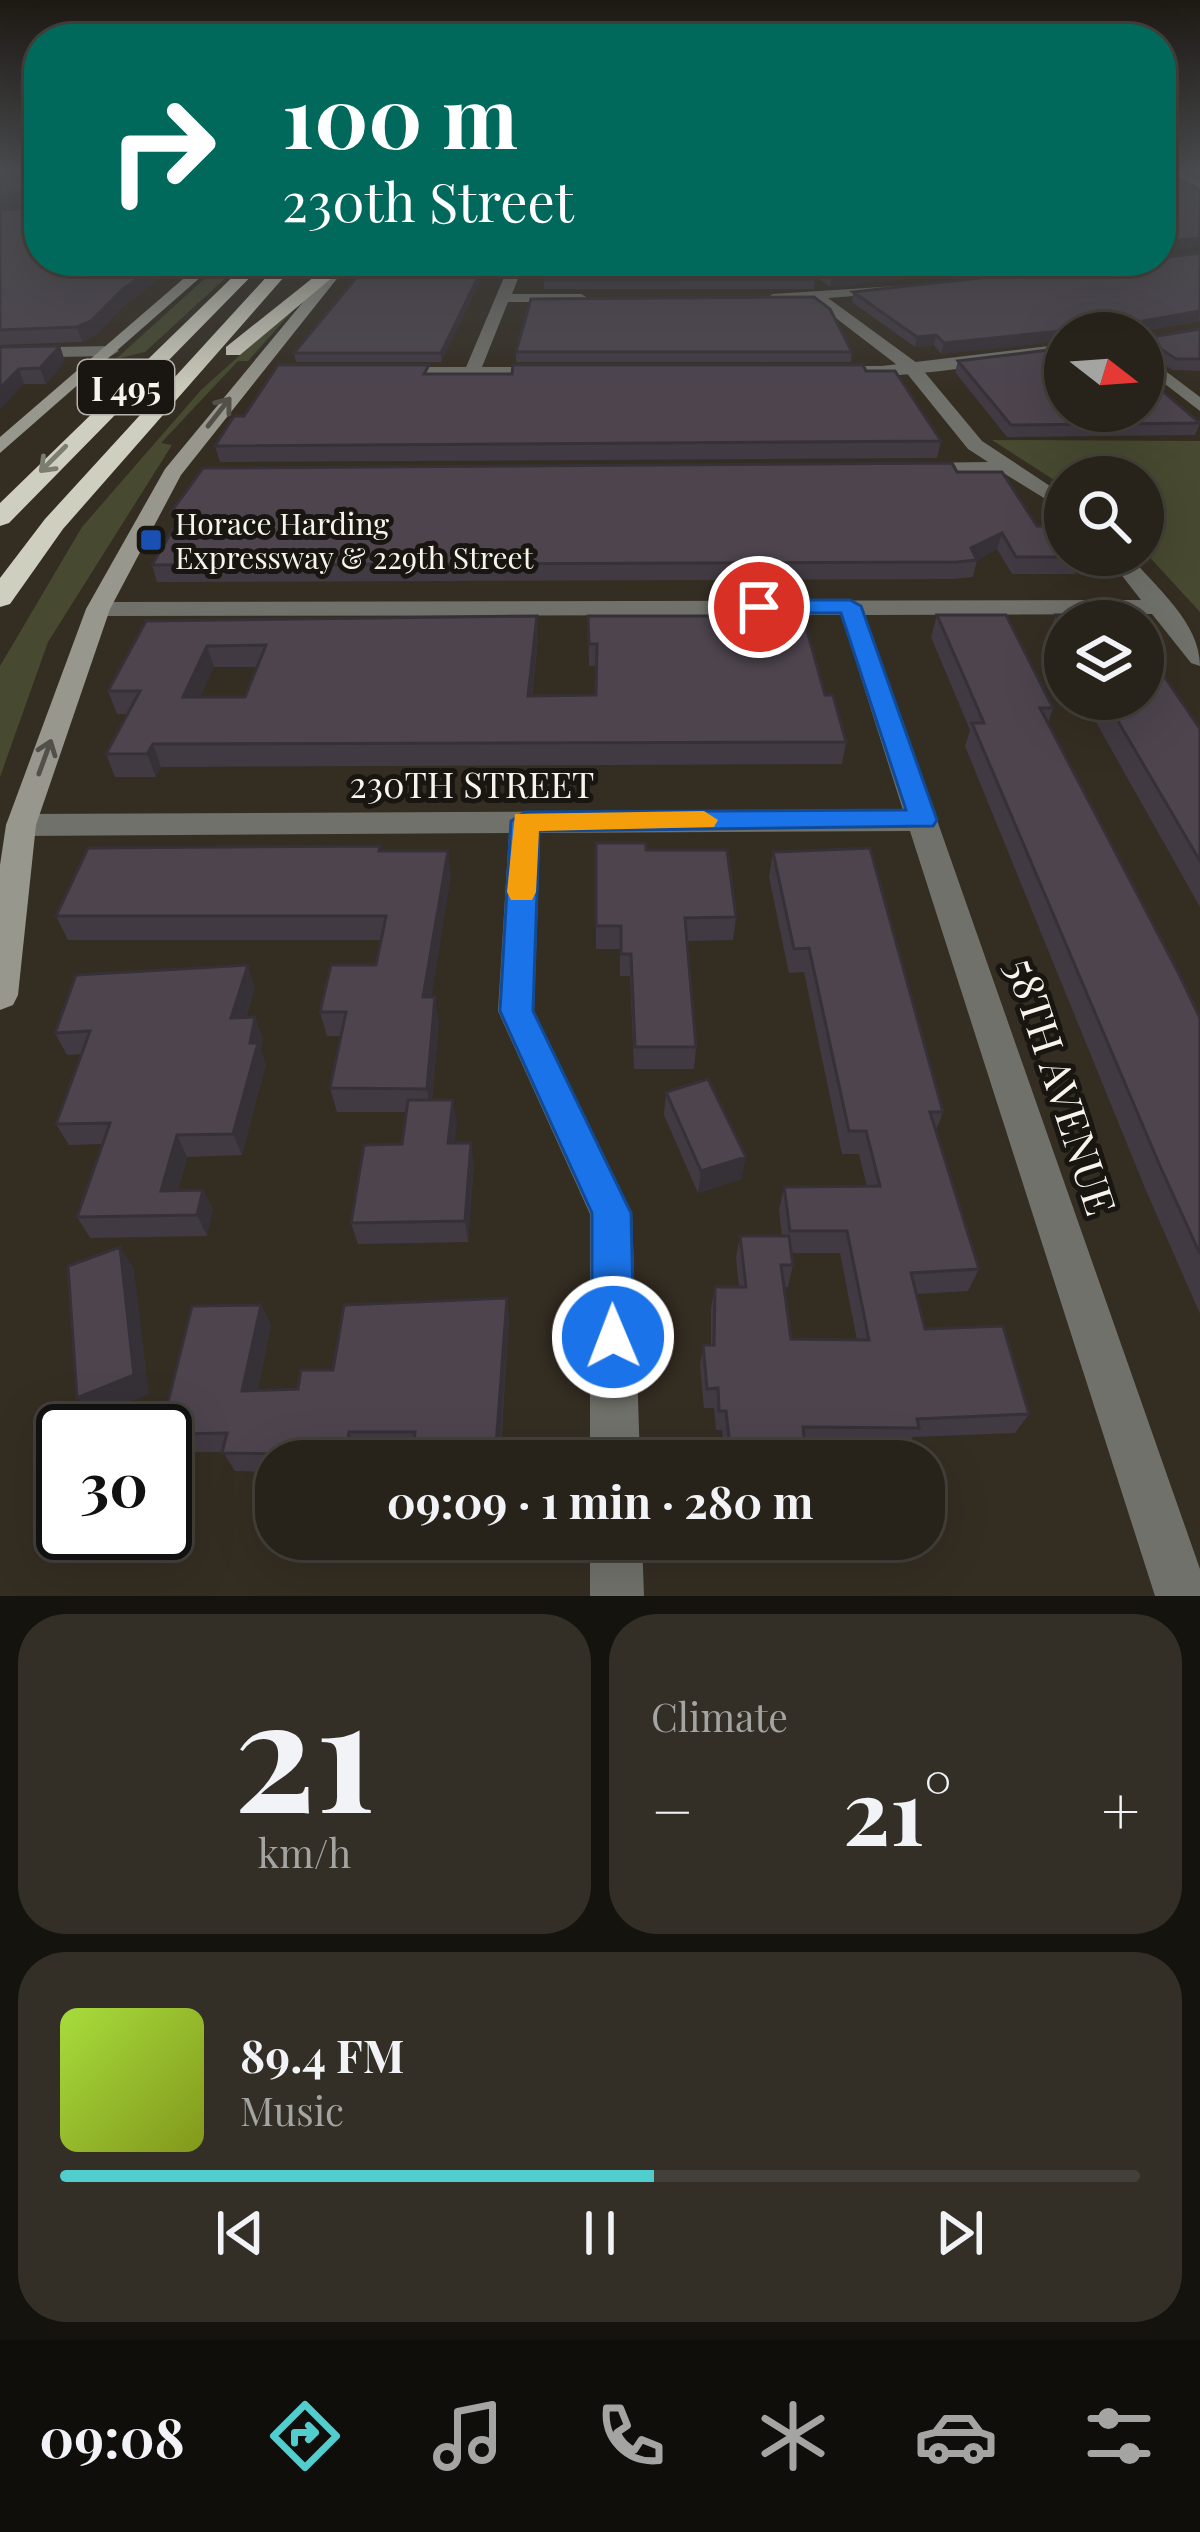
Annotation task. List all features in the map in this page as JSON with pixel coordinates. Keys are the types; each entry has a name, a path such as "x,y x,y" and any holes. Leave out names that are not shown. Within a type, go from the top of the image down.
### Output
{"highway":[{"name":"I 495","path":"0,518 88,424 242,276"},
{"name":"I 495","path":"0,598 112,456 276,276"},
{"path":"112,456 326,276"}],"main road":[{"path":"1,445 195,276"},
{"path":"0,995 21,825 98,609 183,472 333,276"}],"street":[{"path":"472,372 513,276"},
{"path":"997,278 1020,276"},
{"path":"766,298 907,288"},
{"path":"817,297 911,367 974,445 1044,491"},
{"path":"506,298 590,298"},
{"path":"0,352 111,351"},
{"path":"813,371 911,367 1044,351"},
{"path":"362,372 563,372"},
{"path":"1164,376 1200,406"},
{"path":"893,469 1011,469"},
{"path":"1135,576 1156,600"},
{"name":"58TH AVENUE","path":"850,606 1182,1596"},
{"path":"98,609 1044,607"},
{"path":"1164,610 1200,658"},
{"name":"230TH STREET","path":"21,825 923,820"},
{"path":"525,821 516,1011 611,1213 615,1440"},
{"path":"616,1560 617,1596"}],"green space":[{"path":"207,276 228,276 145,352 116,359"},
{"path":"306,296 248,361 238,361 161,443 172,445 48,642 0,777 0,666 82,527 201,390"},
{"path":"992,440 1200,441 1200,612 1164,573 1164,456 1044,456 1044,473"}],"building":[{"path":"0,246 24,246 24,276 141,276 91,321 77,327 0,330"},
{"path":"1200,253 1200,311 1164,317 1164,312 1044,312 1044,333 944,343 936,335 917,337 853,292 997,276 1176,276 1176,256"},
{"path":"358,276 479,276 441,353 294,353"},
{"path":"545,276 815,279 544,280"},
{"path":"814,297 830,309 852,352 516,352 531,299"},
{"path":"1200,329 1200,359 1176,359 1164,351 1164,335"},
{"path":"60,346 40,368 19,369 0,388 0,347"},
{"path":"1044,351 1044,425 1011,425 958,361"},
{"path":"278,365 429,365 424,374 512,374 513,365 863,365 866,371 895,371 941,441 215,446 234,416 244,416"},
{"path":"1164,392 1200,423 1164,423"},
{"path":"952,463 957,472 1002,472 1037,526 1044,526 1044,557 1016,557 1002,533 971,548 977,560 957,562 152,565 183,512 171,512 203,468"},
{"path":"937,615 1006,615 1044,690 1044,708 1040,708 1044,720 1200,1018 1200,1254 972,723 984,723"},
{"path":"537,616 528,696 596,695 597,644 589,644 588,616 723,616 724,623 805,623 825,695 833,695 846,742 153,744 147,754 106,754 140,691 108,691 146,621","holes":["266,645 245,697 183,697 207,646"]},
{"path":"1164,676 1200,729 1200,861 1117,720 1164,720"},
{"path":"596,843 646,843 646,850 727,850 736,917 685,918 696,1047 635,1047 631,954 621,954 621,926 596,926"},
{"path":"380,846 379,851 448,851 423,997 435,997 427,1089 330,1088 346,1012 320,1012 331,965 376,965 386,916 56,916 88,848"},
{"path":"870,848 943,1112 930,1112 979,1269 911,1273 925,1329 1003,1326 1029,1414 917,1419 919,1428 803,1427 804,1440 729,1440 726,1411 719,1411 718,1388 707,1389 703,1345 714,1345 715,1287 746,1287 740,1236 789,1236 793,1265 781,1265 791,1339 869,1340 847,1231 790,1231 784,1187 880,1186 866,1131 849,1131 809,948 794,949 773,852"},
{"path":"248,965 231,1018 255,1017 250,1043 258,1043 233,1134 177,1135 161,1191 203,1190 197,1215 77,1217 110,1123 56,1124 90,1031 55,1033 76,975"},
{"path":"708,1079 746,1157 701,1171 666,1092"},
{"path":"408,1100 453,1100 448,1143 471,1143 465,1221 351,1223 364,1145 402,1144"},
{"path":"120,1247 134,1375 77,1398 68,1266"},
{"path":"507,1298 496,1440 414,1440 415,1432 349,1432 348,1440 255,1440 255,1454 222,1453 227,1433 192,1434 192,1404 168,1404 192,1306 261,1305 242,1391 298,1389 301,1370 333,1370 344,1305"}],"slow traffic":[{"path":"521,892 525,821 704,820"}],"place":[{"name":"Horace Harding Expressway & 229th Street","path":"151,540"}],"route":[{"path":"613,1337 611,1213 516,1011 525,821 923,820 850,606 759,607"}]}
